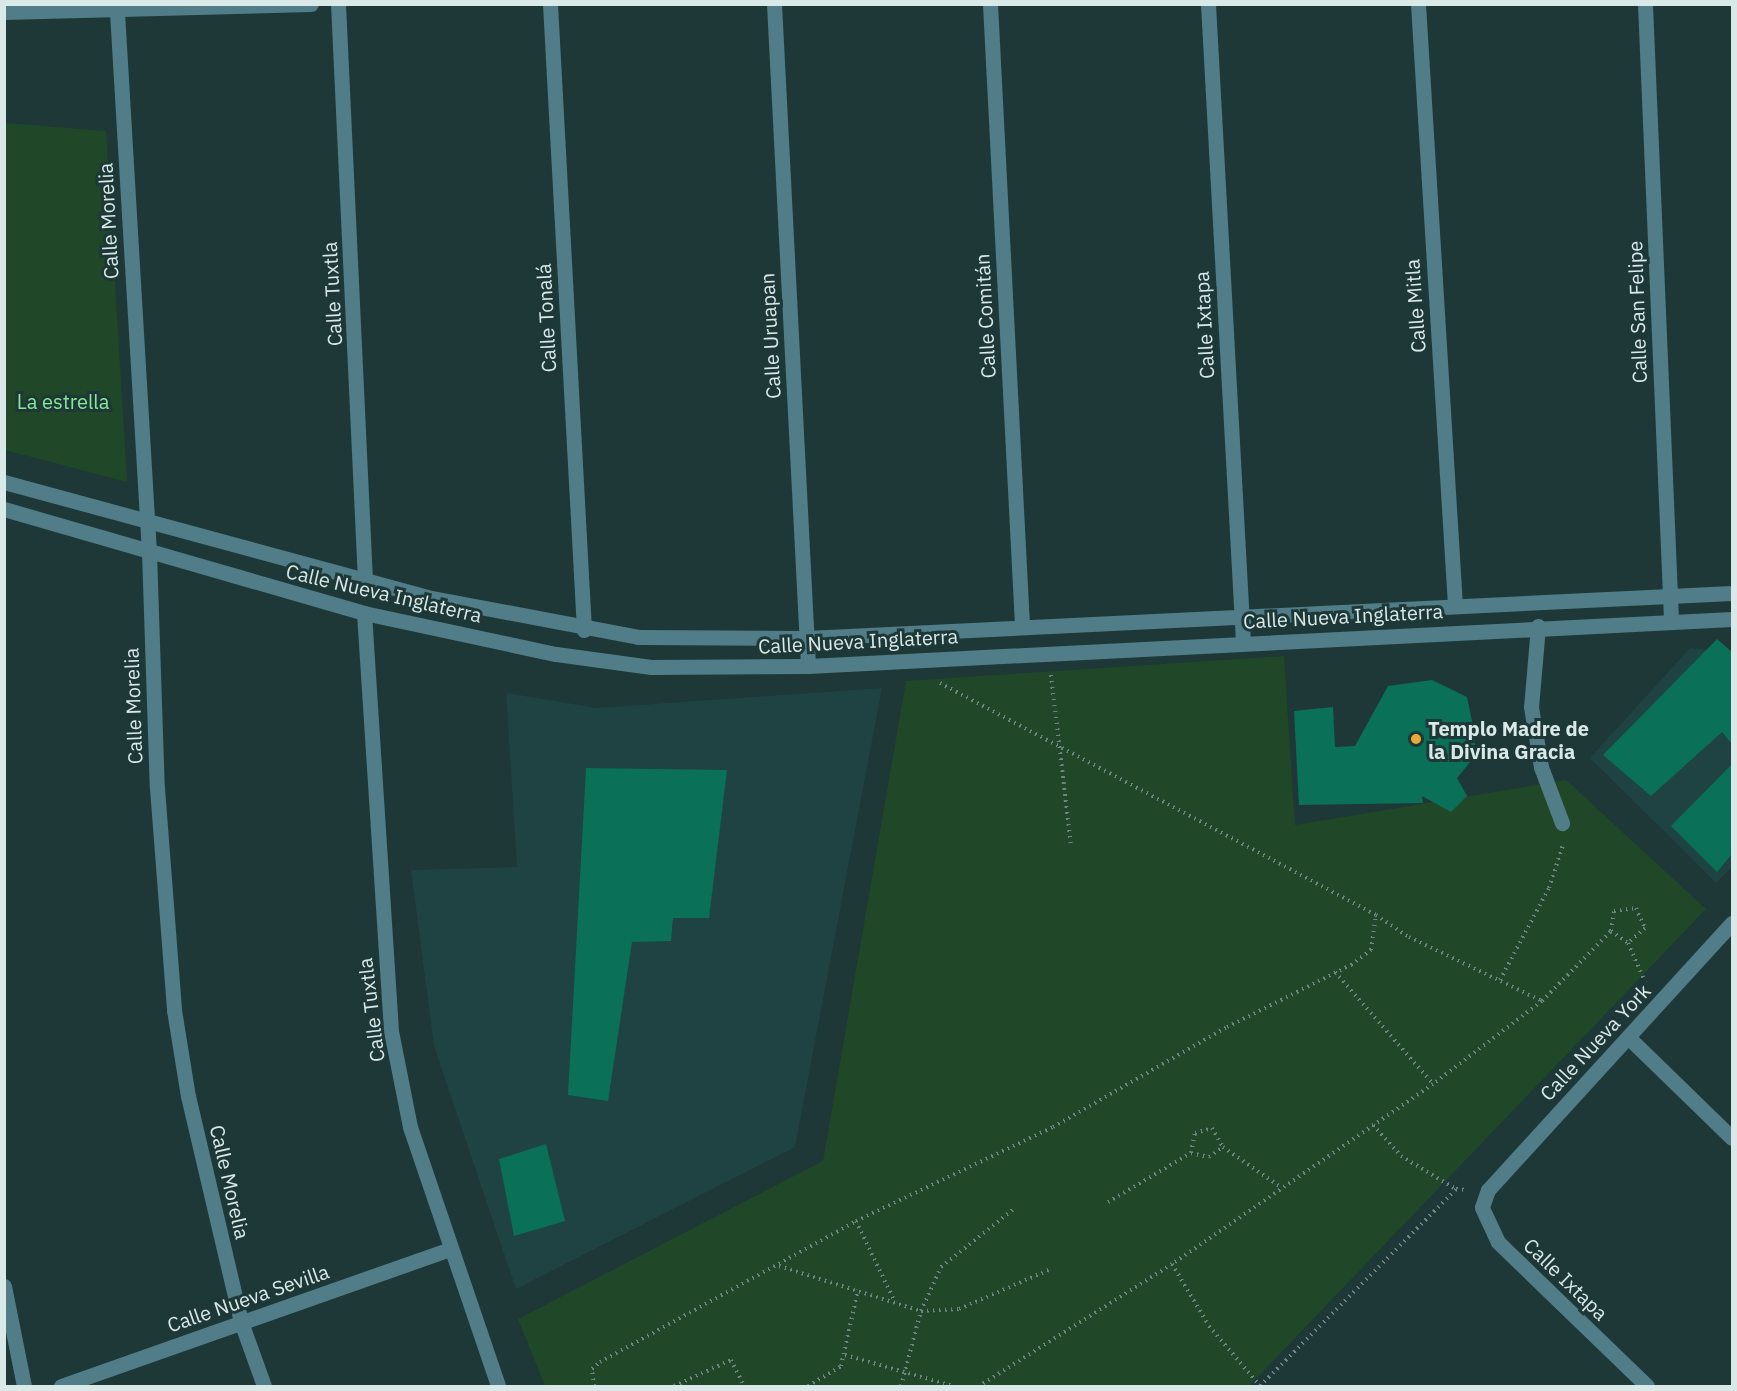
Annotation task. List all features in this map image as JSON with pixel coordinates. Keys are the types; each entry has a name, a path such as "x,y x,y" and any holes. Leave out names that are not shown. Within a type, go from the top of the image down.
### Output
{"street":[{"path":"4,12 117,12 311,4"},
{"name":"Calle Tuxtla","path":"338,4 365,581"},
{"name":"Calle Tonalá","path":"550,4 584,630"},
{"name":"Calle Uruapan","path":"774,4 808,666"},
{"name":"Calle Comitán","path":"990,4 1022,626"},
{"name":"Calle Ixtapa","path":"1208,4 1243,643"},
{"name":"Calle Mitla","path":"1418,4 1455,606"},
{"name":"Calle San Felipe","path":"1645,4 1671,618"},
{"name":"Calle Morelia","path":"117,12 149,552 157,799 174,1010 188,1096 241,1322 264,1386"},
{"name":"Calle Nueva Inglaterra","path":"4,482 365,581 584,630 673,639 807,638 1669,594 1732,593"},
{"name":"Calle Nueva Inglaterra","path":"4,509 364,613 619,664 684,668 808,666 1671,618 1732,619"},
{"name":"Calle Tuxtla","path":"364,613 392,1031 410,1127 449,1249 498,1386"},
{"path":"1538,626 1531,707 1541,767 1562,823"},
{"name":"Calle Nueva York","path":"1488,1190 1732,924"},
{"path":"1628,1037 1732,1138"},
{"name":"Calle Ixtapa","path":"1488,1190 1482,1207 1498,1242 1647,1386"},
{"name":"Calle Nueva Sevilla","path":"61,1386 449,1249"},
{"path":"4,1286 24,1386"}],"path":[{"path":"1049,653 1057,744 1071,845"},
{"path":"912,660 914,669 1376,915 1409,937 1542,1001"},
{"path":"1500,980 1549,888 1565,840 1562,823"},
{"path":"979,1386 1172,1264 1433,1084 1542,1001 1611,931 1614,911 1636,908 1645,928 1628,943"},
{"path":"594,1386 592,1369 600,1362 856,1221 1053,1127 1227,1027 1335,972 1371,950 1376,915"},
{"path":"1611,931 1628,943 1643,982 1662,1000"},
{"path":"1335,972 1433,1084"},
{"path":"1373,1125 1401,1156 1456,1190 1488,1190"},
{"path":"1191,1153 1196,1133 1212,1128 1223,1147 1281,1188"},
{"path":"1108,1202 1191,1153 1209,1157 1223,1147"},
{"path":"1172,1264 1209,1326 1260,1386 1456,1190"},
{"path":"901,1386 902,1372 921,1311 941,1267 1015,1208"},
{"path":"856,1221 895,1302"},
{"path":"778,1265 921,1311 959,1309 1051,1269"},
{"path":"808,1386 841,1366 858,1290"},
{"path":"844,1355 953,1386"},
{"path":"674,1386 731,1360 744,1386"}],"shaded area":[{"path":"1690,648 1732,653 1732,867 1716,883 1590,758"},
{"path":"882,688 795,1147 516,1289 434,1046 411,870 517,867 506,693 597,708"}],"green space":[{"name":"La estrella","path":"5,123 106,131 127,482 5,450"},
{"path":"1284,656 1295,825 1566,780 1706,909 1249,1386 545,1386 518,1319 823,1161 906,681"}],"building":[{"path":"1717,639 1732,652 1732,744 1722,732 1651,796 1603,755"},
{"name":"Templo Madre de la Divina Gracia","path":"1432,680 1467,697 1474,731 1476,755 1457,778 1467,796 1451,812 1422,796 1423,803 1299,805 1294,711 1333,707 1335,747 1355,746 1388,686"},
{"path":"1732,764 1732,854 1717,872 1671,826"},
{"path":"586,768 727,770 709,918 673,918 671,941 632,942 608,1101 568,1095"},
{"path":"546,1144 565,1221 514,1236 499,1159"}],"place":[{"name":"Templo Madre de la Divina Gracia","path":"1416,739"}]}
